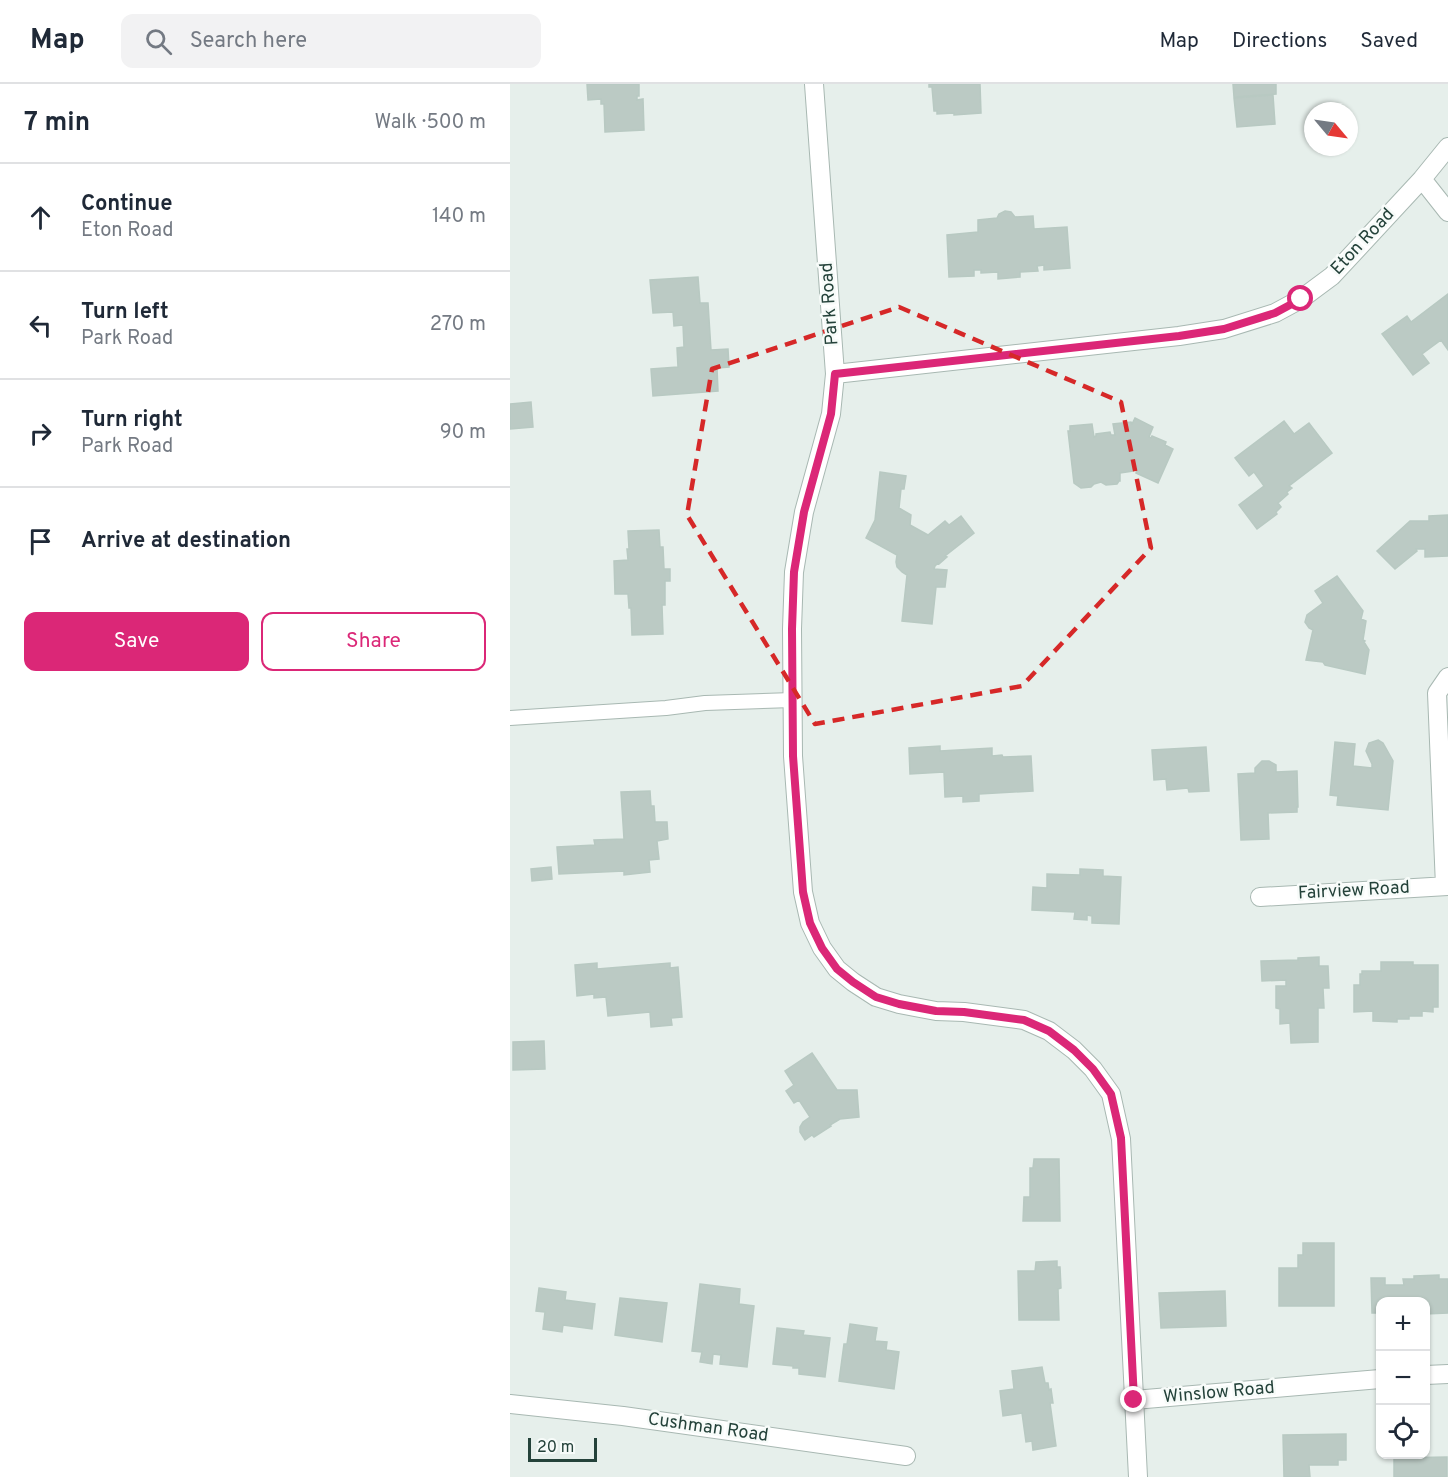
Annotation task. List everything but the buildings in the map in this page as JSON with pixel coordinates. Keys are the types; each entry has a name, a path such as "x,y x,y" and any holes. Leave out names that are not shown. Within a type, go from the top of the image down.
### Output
{"street":[{"name":"Park Road","path":"814,84 835,374 831,414 804,512 794,572 793,756 803,892 810,923 822,948 837,969 876,997 936,1011 964,1012 1024,1020 1049,1031 1074,1050 1093,1069 1111,1094 1121,1138 1134,1400"},
{"name":"Eton Road","path":"835,374 1179,336 1224,329 1275,313 1301,299 1332,276 1422,179 1448,147"},
{"path":"1422,179 1448,212"},
{"path":"1447,886 1437,693 1448,677"},
{"name":"Fairview Road","path":"1260,897 1447,886"},
{"path":"1430,1375 1448,1374"},
{"name":"Winslow Road","path":"1134,1400 1376,1379"},
{"path":"1134,1400 1138,1477"},
{"name":"Cushman Road","path":"510,1404 623,1416 906,1456"}],"lane":[{"path":"510,718 666,708 705,703 793,700"}],"highlighted area":[{"path":"899,307 1121,402 1151,548 1022,686 815,724 687,515 712,369"}],"route":[{"path":"1134,1400 1121,1138 1111,1094 1093,1069 1074,1050 1049,1031 1024,1020 964,1012 936,1011 876,997 837,969 822,948 810,923 803,892 793,756 794,572 804,512 831,414 835,374 1224,329 1275,313 1301,299"}]}
